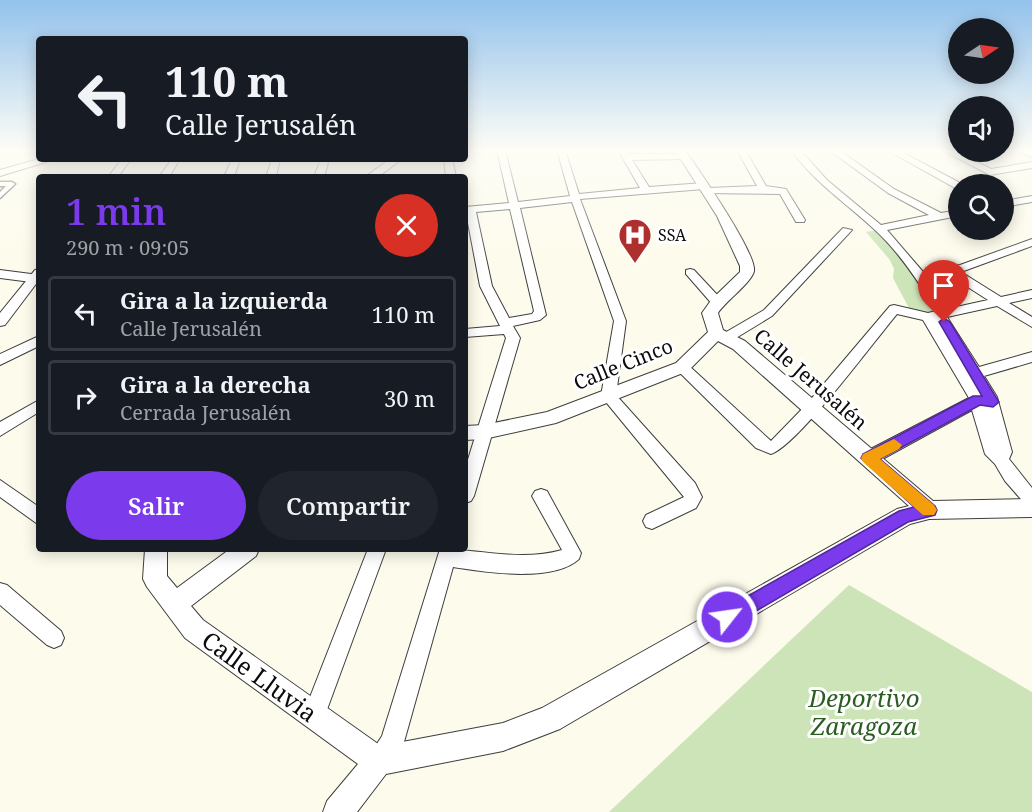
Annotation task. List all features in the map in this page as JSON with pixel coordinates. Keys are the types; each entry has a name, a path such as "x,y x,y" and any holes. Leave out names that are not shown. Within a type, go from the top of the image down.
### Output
{"street":[{"path":"468,333 508,326 540,315 509,188"},
{"path":"572,188 620,321 608,396 689,488 693,497 690,503 652,521"},
{"path":"831,188 880,228 922,277 937,315 985,401"},
{"path":"887,188 940,217"},
{"path":"706,189 734,236 747,266 747,273 717,302 710,313 721,335 768,313 864,216"},
{"path":"468,210 646,191 763,189 783,191 800,220"},
{"path":"1014,202 1032,198"},
{"path":"468,214 486,286 513,338 468,486"},
{"path":"880,228 948,215"},
{"path":"922,277 963,268 1032,242"},
{"path":"950,270 1032,323"},
{"path":"690,272 717,302"},
{"path":"0,274 36,276"},
{"path":"0,322 5,309 36,277"},
{"path":"682,367 762,444 771,448 777,445 812,409 894,309 937,315 1032,294"},
{"path":"937,315 976,373 1004,452 1001,459 1011,476 1032,500"},
{"name":"Calle Cinco","path":"468,433 484,432 550,418 608,396 682,367 721,335"},
{"name":"Calle Jerusalén","path":"721,335 739,345 929,510"},
{"path":"0,360 36,342"},
{"path":"976,373 1032,357"},
{"path":"869,458 985,401"},
{"path":"0,430 36,407"},
{"path":"0,487 36,516"},
{"path":"338,812 392,742 448,553 510,567 529,567 572,554 541,496"},
{"path":"378,761 503,737 550,719 905,516 929,510 1032,508"},
{"name":"Calle Lluvia","path":"156,552 155,579 194,629 378,761"},
{"path":"174,605 244,552"},
{"path":"314,715 376,552"},
{"path":"0,592 54,638"}],"green space":[{"path":"878,230 909,261 943,314 911,312 893,278 894,269 890,260 866,232"},
{"name":"Deportivo Zaragoza","path":"849,585 1032,692 1032,812 609,812"}],"slow traffic":[{"path":"894,445 869,458 929,510"}],"place":[{"name":"SSA","path":"635,264"}],"route":[{"path":"727,617 905,516 929,510 869,458 978,400 993,402 944,322"}]}
